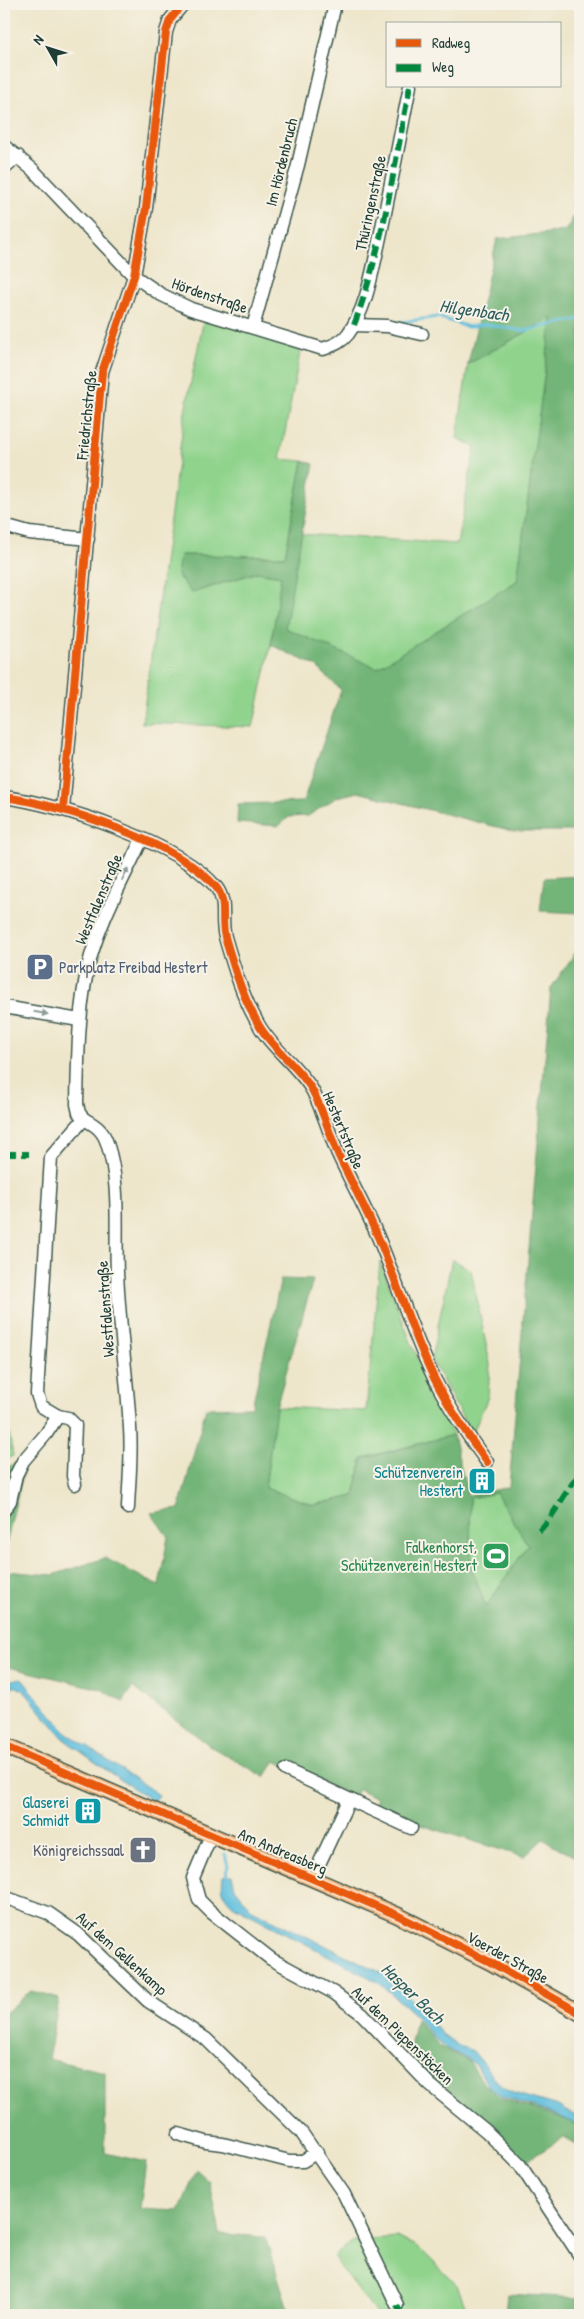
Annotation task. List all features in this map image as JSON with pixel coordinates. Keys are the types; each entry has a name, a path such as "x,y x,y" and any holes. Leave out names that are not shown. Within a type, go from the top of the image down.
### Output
{"main road":[{"name":"Am Andreasberg","path":"4,1746 448,1940"},
{"name":"Voerder Straße","path":"448,1940 580,2013"}],"street":[{"name":"Friedrichstraße","path":"63,809 102,372 134,276 146,208 166,32 170,20 183,4"},
{"name":"Im Hördenbruch","path":"253,326 298,165 334,4"},
{"name":"Thüringenstraße","path":"354,325 369,285 410,88"},
{"name":"Hördenstraße","path":"4,146 18,156 134,276 160,294 191,309 253,326 323,350 342,342 354,325"},
{"path":"4,169 18,156"},
{"path":"354,325 395,327 422,334"},
{"path":"4,526 29,533 88,539"},
{"name":"Hestertstraße","path":"4,797 45,803 142,839 190,864 215,886 222,895 224,934 241,987 256,1022 312,1089 329,1134 377,1235 435,1380 462,1427 487,1462"},
{"name":"Westfalenstraße","path":"128,1508 130,1430 117,1271 119,1219 115,1177 107,1142 103,1134 97,1126 84,1119 79,1113 77,1104 79,1020 88,965 100,931 142,839"},
{"path":"4,1007 79,1020"},
{"path":"75,1484 73,1476 75,1425 68,1418 47,1411 41,1406 37,1394 51,1157 84,1119"},
{"path":"4,1510 10,1501 16,1475 23,1461 46,1434 58,1416"},
{"path":"286,1770 411,1828"},
{"name":"Am Andreasberg","path":"312,1879 349,1800"},
{"name":"Auf dem Piepenstöcken","path":"211,1835 193,1878 199,1900 211,1912 271,1959 334,1993 362,2014 430,2085 486,2131 520,2165 580,2256"},
{"name":"Auf dem Gellenkamp","path":"4,1897 48,1913 78,1934 148,2001 206,2039 301,2132 317,2152 344,2194 397,2305"},
{"path":"178,2134 289,2161 303,2161 317,2152"}],"green space":[{"path":"580,207 580,831 513,831 358,792 337,797 308,816 289,817 279,826 237,823 238,804 303,802 341,690 316,666 271,645 281,576 257,572 192,593 177,575 180,555 285,556 303,461 314,464 285,628 377,668 517,581 552,318 468,364 497,239 565,231"},
{"path":"204,318 301,348 280,459 303,461 285,556 181,555 177,575 192,593 258,572 282,576 271,645 253,727 142,723 185,411"},
{"path":"552,318 517,581 377,668 284,628 301,534 457,544 475,447 457,438 468,364"},
{"path":"580,876 580,913 540,911 544,878"},
{"path":"580,946 580,1860 543,1839 524,1857 415,1823 414,1825 374,1806 377,1798 358,1789 354,1797 275,1761 265,1777 213,1748 133,1687 123,1702 101,1689 4,1666 4,1571 53,1575 105,1558 159,1586 168,1537 151,1513 179,1509 206,1408 252,1407 281,1279 313,1280 276,1407 265,1488 314,1505 354,1496 362,1459 453,1435 468,1496 509,1487 551,988","holes":["496,1493 528,1545 486,1607 471,1566 470,1498"]},
{"path":"452,1259 471,1270 490,1364 488,1397 472,1435 431,1359"},
{"path":"380,1262 412,1345 453,1435 362,1458 354,1496 314,1505 265,1488 276,1407 366,1411"},
{"path":"4,1418 7,1418 13,1456 4,1460"},
{"path":"19,1461 25,1464 4,1553 4,1469"},
{"name":"Falkenhorst, Schützenverein Hestert","path":"496,1493 528,1545 486,1607 471,1566 470,1498"},
{"path":"31,1991 59,1999 48,2059 105,2072 105,2153 146,2162 140,2209 179,2211 197,2170 210,2182 220,2234 265,2237 290,2315 4,2315 4,2014"},
{"path":"416,2019 440,2047 469,2061 484,2084 501,2098 570,2121 580,2128 580,2146 564,2137 522,2164 408,2057"},
{"path":"396,2237 417,2246 457,2285 469,2315 377,2315 333,2257 353,2241"},
{"path":"507,2294 580,2298 580,2315 505,2315"}],"water":[{"path":"21,1678 67,1733 159,1795 154,1802 65,1740 24,1691 15,1686 4,1689 4,1682"},
{"path":"232,1875 235,1888 252,1910 382,1973 412,2000 442,2034 459,2046 473,2051 501,2086 513,2093 558,2106 580,2118 580,2126 559,2116 501,2096 488,2086 477,2066 468,2059 447,2049 435,2039 413,2013 378,1982 234,1906 225,1896 222,1885 223,1876"}],"waterway":[{"name":"Hilgenbach","path":"395,323 438,317 468,327 484,324 523,331 580,319"},
{"name":"Hasper Bach","path":"225,1854 228,1866 227,1877"}],"marked path":[{"path":"354,325 373,266 380,237 410,88"},
{"path":"4,1154 29,1154"},
{"path":"539,1531 580,1474"},
{"path":"397,2305 401,2315"}],"cycle path":[{"path":"63,809 102,372 134,276 146,208 166,32 170,20 183,4"},
{"path":"4,797 56,808 117,828 175,855 199,871 216,887 222,899 225,937 246,1000 261,1029 305,1079 315,1095 338,1154 378,1237 427,1363 453,1412 487,1462"},
{"path":"4,1746 397,1915 490,1962 580,2013"}],"place":[{"name":"Parkplatz Freibad Hestert","path":"40,967"},
{"name":"Schützenverein Hestert","path":"482,1481"},
{"name":"Falkenhorst, Schützenverein Hestert","path":"496,1556"},
{"name":"Glaserei Schmidt","path":"88,1811"},
{"name":"Königreichssaal","path":"143,1850"}]}
